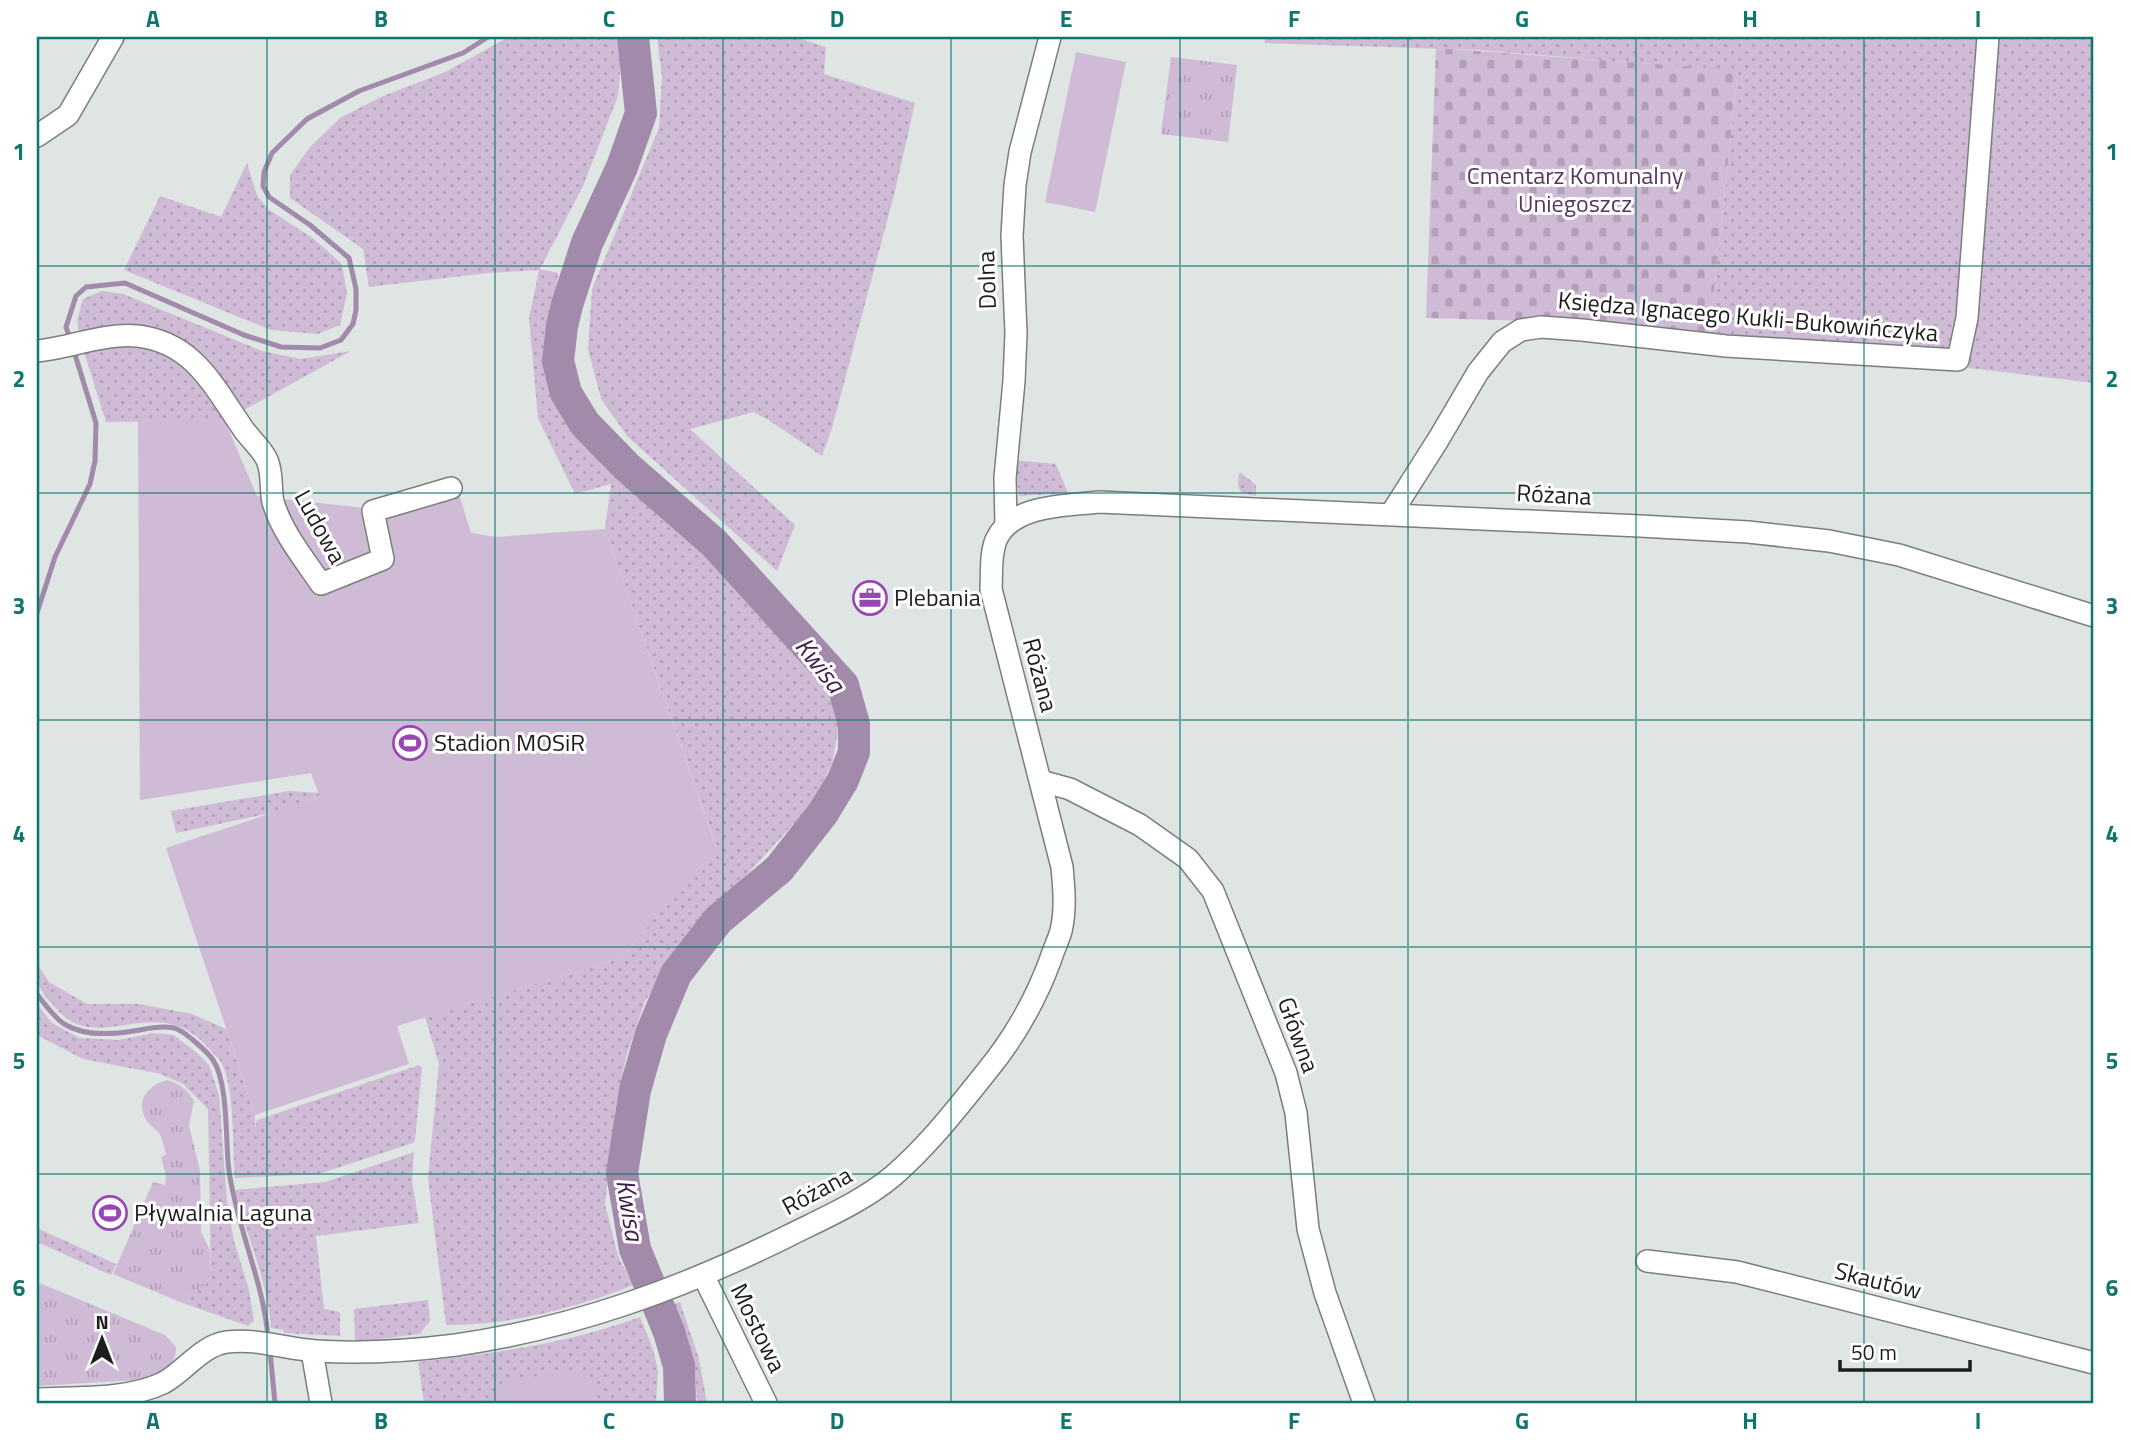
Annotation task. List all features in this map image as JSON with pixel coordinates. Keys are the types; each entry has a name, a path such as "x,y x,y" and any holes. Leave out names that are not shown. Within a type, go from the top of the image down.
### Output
{"street":[{"path":"37,136 68,114 113,37"},
{"name":"Dolna","path":"1006,525 1005,478 1016,333 1012,236 1015,185 1020,152 1050,37"},
{"name":"Księdza Ignacego Kukli-Bukowińczyka","path":"1391,514 1478,372 1502,342 1521,330 1541,327 1726,346 1958,360 1967,318 1988,37"},
{"name":"Ludowa","path":"46,350 95,340 136,336 171,344 197,364 267,458 273,501 284,526 321,584 383,559 373,511 451,488"},
{"name":"Różana","path":"37,1399 107,1395 150,1388 176,1375 219,1343 248,1341 312,1351 371,1353 455,1345 566,1324 682,1285 743,1259 831,1215 894,1175 950,1119 1003,1051 1037,994 1061,930 1065,898 1062,867 991,589 996,541 1006,525 1024,515 1100,502 1748,532 1829,541 1899,555 2094,616"},
{"name":"Główna","path":"1041,780 1070,789 1140,825 1188,859 1213,891 1286,1073 1296,1113 1308,1229 1325,1293 1364,1403"},
{"name":"Skautów","path":"1647,1261 1737,1272 2094,1363"},
{"name":"Mostowa","path":"703,1275 766,1403"},
{"path":"312,1351 321,1403"}],"green space":[{"path":"509,37 623,37 618,96 583,186 540,269 558,273 550,369 564,416 690,537 833,695 839,726 832,764 810,806 687,940 645,1001 626,1057 616,1106 605,1204 618,1256 633,1285 565,1308 518,1319 446,1325 428,1178 439,1064 425,1017 621,958 716,846 605,529 611,484 575,494 538,418 529,318 539,270 369,287 363,249 290,198 290,175 310,147 340,118 381,97 445,72"},
{"path":"657,37 795,37 826,47 824,74 915,103 895,191 832,428 822,456 754,412 690,429 795,525 777,571 628,437 601,399 588,349 592,289 659,128 662,77"},
{"path":"1264,37 2094,37 2094,383 1709,337 1738,71 1478,50 1265,43"},
{"name":"Cmentarz Komunalny Uniegoszcz","path":"1436,48 1738,70 1709,337 1572,322 1426,318"},
{"path":"1076,52 1126,62 1095,212 1045,202"},
{"path":"1171,57 1237,65 1228,142 1161,134"},
{"path":"247,163 257,195 268,209 314,239 342,264 347,294 340,325 318,334 271,330 124,270 160,196 221,217"},
{"path":"102,291 123,294 262,351 301,359 351,351 242,411 186,345 79,334 77,321 83,299"},
{"path":"122,345 165,351 193,373 225,421 106,422 84,352"},
{"name":"Stadion MOSiR","path":"138,421 225,421 257,496 365,508 455,481 471,533 496,537 605,529 716,847 621,958 397,1026 409,1064 255,1115 166,848 320,797 311,773 140,800"},
{"path":"1014,460 1056,464 1068,493 1019,496"},
{"path":"1241,473 1256,485 1256,496 1241,492 1238,485"},
{"path":"289,791 319,793 320,797 276,812 176,833 171,811"},
{"path":"37,963 49,982 87,1004 139,1004 192,1014 226,1029 255,1115 255,1128 257,1120 419,1065 422,1068 415,1140 413,1143 319,1174 235,1178 227,1078 222,1063 206,1045 188,1030 169,1024 151,1022 97,1028 81,1025 64,1016 45,996 38,982"},
{"path":"37,1004 52,1023 79,1038 118,1040 154,1033 174,1035 209,1065 219,1095 227,1201 234,1241 249,1290 254,1321 248,1326 180,1302 205,1285 211,1276 208,1109 183,1084 161,1074 83,1059 37,1035"},
{"path":"167,1080 183,1088 194,1101 189,1125 200,1171 201,1232 210,1250 211,1276 205,1285 180,1302 113,1274 153,1182 165,1185 166,1175 161,1157 166,1154 159,1133 147,1121 142,1107 149,1090"},
{"path":"414,1152 412,1181 419,1223 316,1236 324,1309 340,1312 340,1336 284,1333 283,1330 271,1328 266,1293 235,1190 325,1182"},
{"path":"37,1228 116,1264 111,1275 37,1242"},
{"path":"37,1282 165,1335 176,1347 173,1361 159,1374 139,1380 37,1386"},
{"path":"428,1300 430,1321 420,1334 355,1342 354,1309"},
{"path":"680,1302 699,1359 707,1403 697,1403 695,1372 674,1304"},
{"path":"640,1317 653,1349 658,1371 656,1403 424,1403 418,1362 558,1341"},
{"path":"574,1372 590,1379 595,1391 595,1403 495,1403 501,1387 506,1384 535,1376"}],"waterway":[{"path":"70,339 66,327 76,296 86,287 125,283 244,335 281,347 320,348 341,340 353,324 356,310 356,289 349,258 310,225 269,197 263,186 264,172 272,153 307,119 359,91 463,53 488,37"},
{"name":"Kwisa","path":"633,37 641,113 622,167 587,243 567,305 558,361 566,393 585,424 627,467 714,543 843,685 854,724 854,752 843,780 823,813 779,869 718,920 676,974 651,1034 635,1090 622,1173 635,1249 669,1332 679,1366 680,1403"},
{"path":"37,613 55,557 90,484 95,461 96,423 73,348"},
{"path":"37,994 59,1020 74,1029 102,1034 158,1027 173,1028 191,1038 213,1060 222,1083 233,1192 261,1295 268,1337"},
{"path":"270,1351 275,1403"}],"place":[{"name":"Plebania","path":"870,598"},
{"name":"Stadion MOSiR","path":"410,743"},
{"name":"Pływalnia Laguna","path":"110,1213"}]}
